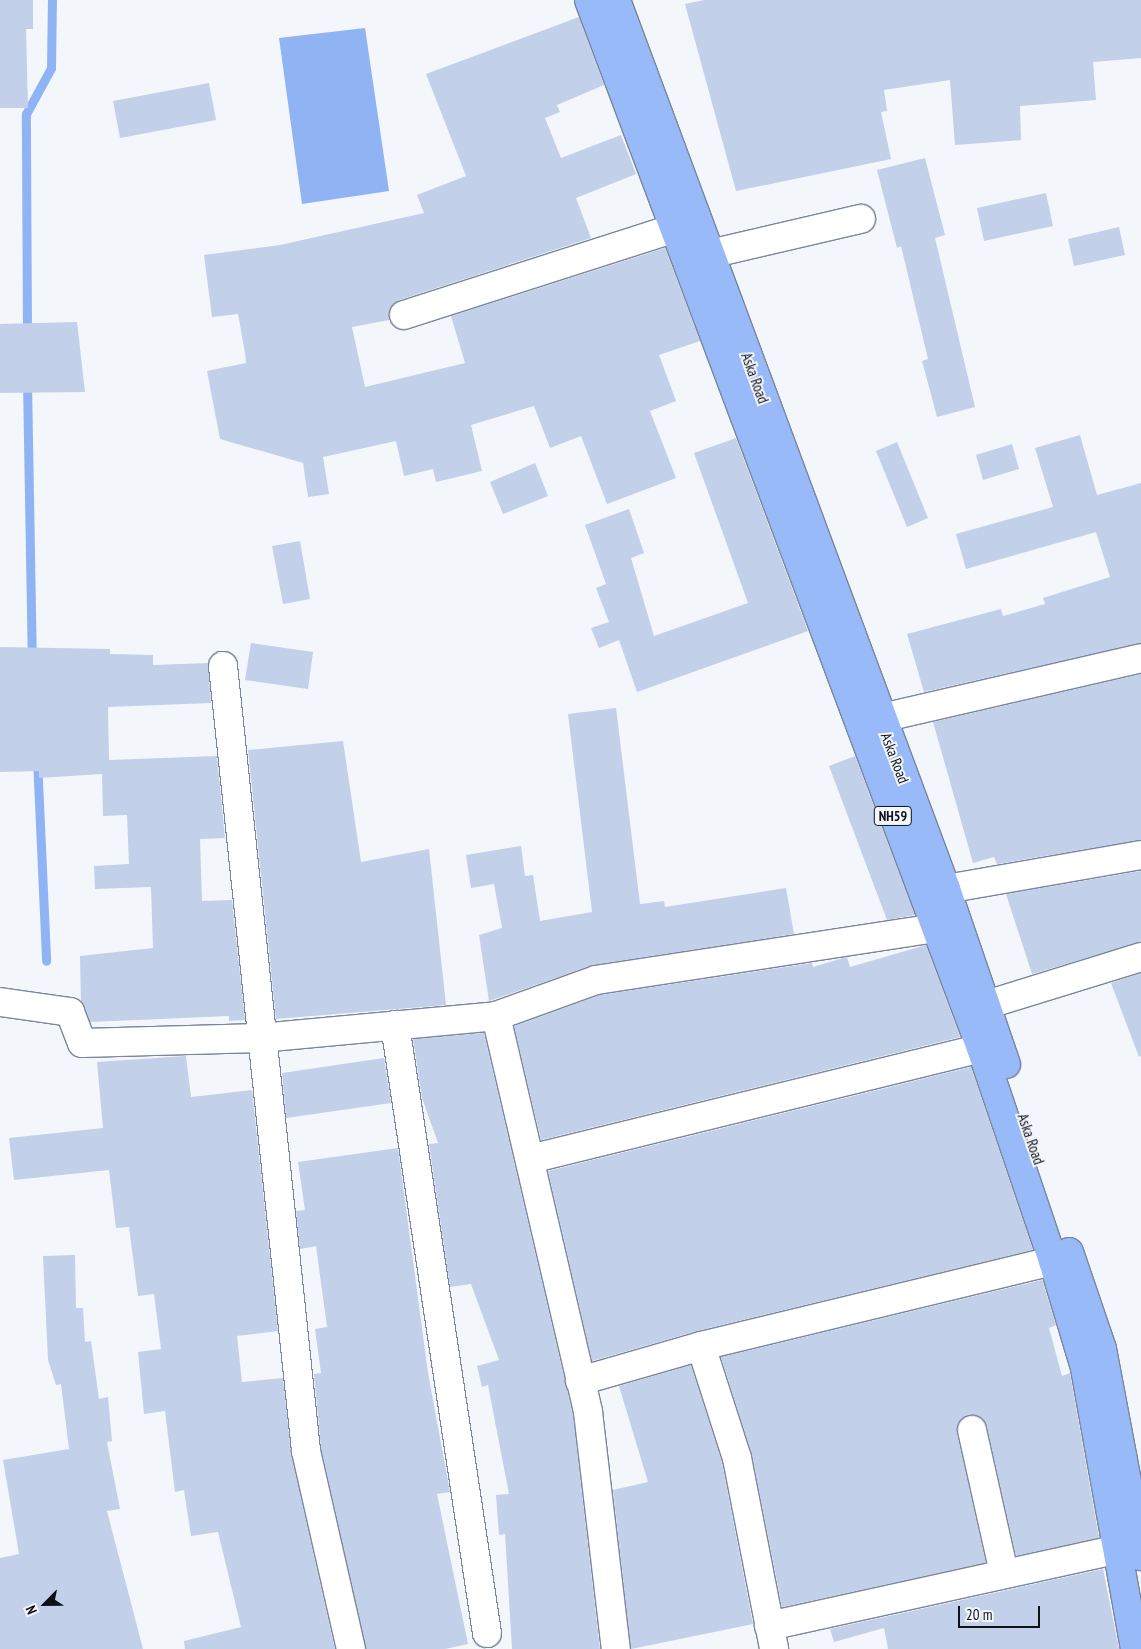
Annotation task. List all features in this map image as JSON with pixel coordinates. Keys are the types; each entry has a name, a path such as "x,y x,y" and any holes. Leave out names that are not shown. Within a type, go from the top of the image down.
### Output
{"highway":[{"name":"NH59","path":"589,0 648,151 672,229 869,720 935,928 980,1048 1053,1261 1085,1368 1128,1553 1135,1649"},
{"name":"Aska Road","path":"616,0 710,254 869,720 946,889 1102,1349 1128,1553"}],"street":[{"path":"710,254 861,219"},
{"path":"404,315 672,229"},
{"path":"869,720 1141,658"},
{"path":"223,666 260,1038 306,1452 350,1649"},
{"path":"0,1002 70,1012 82,1043 260,1038 496,1016 596,980 935,928 946,889 1141,855"},
{"path":"986,1005 1141,957"},
{"path":"496,1016 580,1381 616,1649"},
{"path":"395,1026 487,1633"},
{"path":"530,1158 980,1048"},
{"path":"580,1381 701,1346 1053,1261"},
{"path":"701,1346 737,1458 772,1638 1004,1573 1128,1553"},
{"path":"972,1430 1004,1573"}],"water":[{"path":"365,28 389,191 302,204 279,38"}],"building":[{"path":"0,0 33,0 33,29 26,29 28,108 0,108"},
{"path":"705,0 1141,0 1141,58 1093,62 1096,100 1020,106 1021,140 955,145 950,80 884,90 887,111 881,112 891,159 736,191 685,4"},
{"path":"579,17 604,85 557,105 560,112 545,118 561,158 621,135 636,174 576,198 591,238 399,300 389,311 389,320 352,327 365,387 465,363 451,316 665,248 700,341 659,355 676,401 650,411 676,478 607,504 581,436 550,448 534,406 471,425 482,471 436,482 433,469 404,476 396,441 323,457 329,494 308,497 303,463 220,439 207,371 246,363 238,314 212,317 204,255 280,245 424,213 417,195 466,176 426,74"},
{"path":"209,83 216,120 120,138 113,101"},
{"path":"925,158 945,235 935,238 975,407 937,417 922,361 928,359 901,246 897,248 877,170"},
{"path":"1046,193 1053,226 984,241 977,208"},
{"path":"1119,227 1125,255 1074,266 1068,239"},
{"path":"77,322 85,392 0,393 0,324"},
{"path":"1080,435 1097,495 1141,483 1141,643 924,692 907,634 1001,609 1003,616 1045,604 1043,598 1110,577 1096,532 966,569 956,534 1053,507 1035,448"},
{"path":"736,438 808,631 637,692 619,640 599,648 591,628 609,622 596,588 606,584 585,525 629,509 644,553 631,558 654,636 748,603 694,453"},
{"path":"897,442 928,518 907,527 876,451"},
{"path":"1012,444 1019,469 983,480 976,455"},
{"path":"535,463 548,496 503,514 490,482"},
{"path":"300,541 310,599 283,604 272,546"},
{"path":"251,643 313,652 308,689 245,680"},
{"path":"0,647 110,649 110,654 153,655 153,665 208,663 211,703 108,707 109,760 217,756 225,838 200,839 202,901 232,900 245,1020 229,1021 229,1016 90,1022 81,1002 80,956 153,948 151,887 95,889 94,866 129,864 127,815 103,816 102,774 39,778 39,771 0,772"},
{"path":"1141,674 1141,840 997,864 994,857 973,863 933,722"},
{"path":"616,708 640,904 664,901 665,907 786,888 794,934 593,965 489,1001 479,935 502,928 494,884 471,888 466,855 521,846 525,876 533,875 540,921 592,912 568,714"},
{"path":"343,741 361,862 429,849 446,1005 276,1019 248,750"},
{"path":"855,756 915,915 887,920 829,766"},
{"path":"1141,871 1141,942 1032,974 1006,894"},
{"path":"926,945 960,1037 541,1140 514,1026 600,995 812,963 813,967 847,957 850,967"},
{"path":"1141,973 1141,1056 1139,1057 1111,983"},
{"path":"484,1033 573,1415 600,1649 512,1649 505,1534 499,1535 496,1495 509,1494 488,1385 482,1387 477,1366 499,1360 471,1284 450,1287 429,1144 438,1143 422,1098 413,1039"},
{"path":"186,1056 191,1097 252,1090 278,1331 237,1336 242,1382 283,1378 291,1454 335,1649 185,1649 184,1641 241,1627 218,1532 191,1536 184,1490 175,1492 165,1411 144,1414 138,1352 161,1349 154,1294 138,1296 129,1227 116,1228 109,1170 14,1180 9,1138 103,1128 97,1062"},
{"path":"384,1058 391,1103 286,1118 282,1073"},
{"path":"971,1067 1033,1250 697,1331 592,1361 548,1171"},
{"path":"398,1148 428,1373 450,1492 437,1494 468,1644 445,1649 366,1649 321,1448 314,1374 321,1373 315,1329 327,1327 316,1246 300,1249 296,1211 305,1210 298,1162"},
{"path":"75,1255 76,1308 83,1308 85,1342 91,1341 99,1399 108,1397 112,1441 107,1442 120,1509 107,1511 143,1649 0,1649 0,1558 19,1554 3,1460 69,1449 61,1384 56,1385 48,1360 43,1256"},
{"path":"1042,1280 1056,1325 1049,1328 1062,1376 1070,1373 1099,1538 1016,1556 987,1427 983,1419 969,1415 961,1419 957,1433 986,1563 782,1607 752,1455 721,1357"},
{"path":"691,1365 722,1462 753,1624 631,1649 613,1490 648,1482 619,1386"},
{"path":"1103,1569 1119,1649 888,1649 884,1628 834,1642 830,1629"}],"waterway":[{"path":"27,334 26,114 51,68 52,0"},
{"path":"27,382 32,659"},
{"path":"37,759 46,961"}]}
